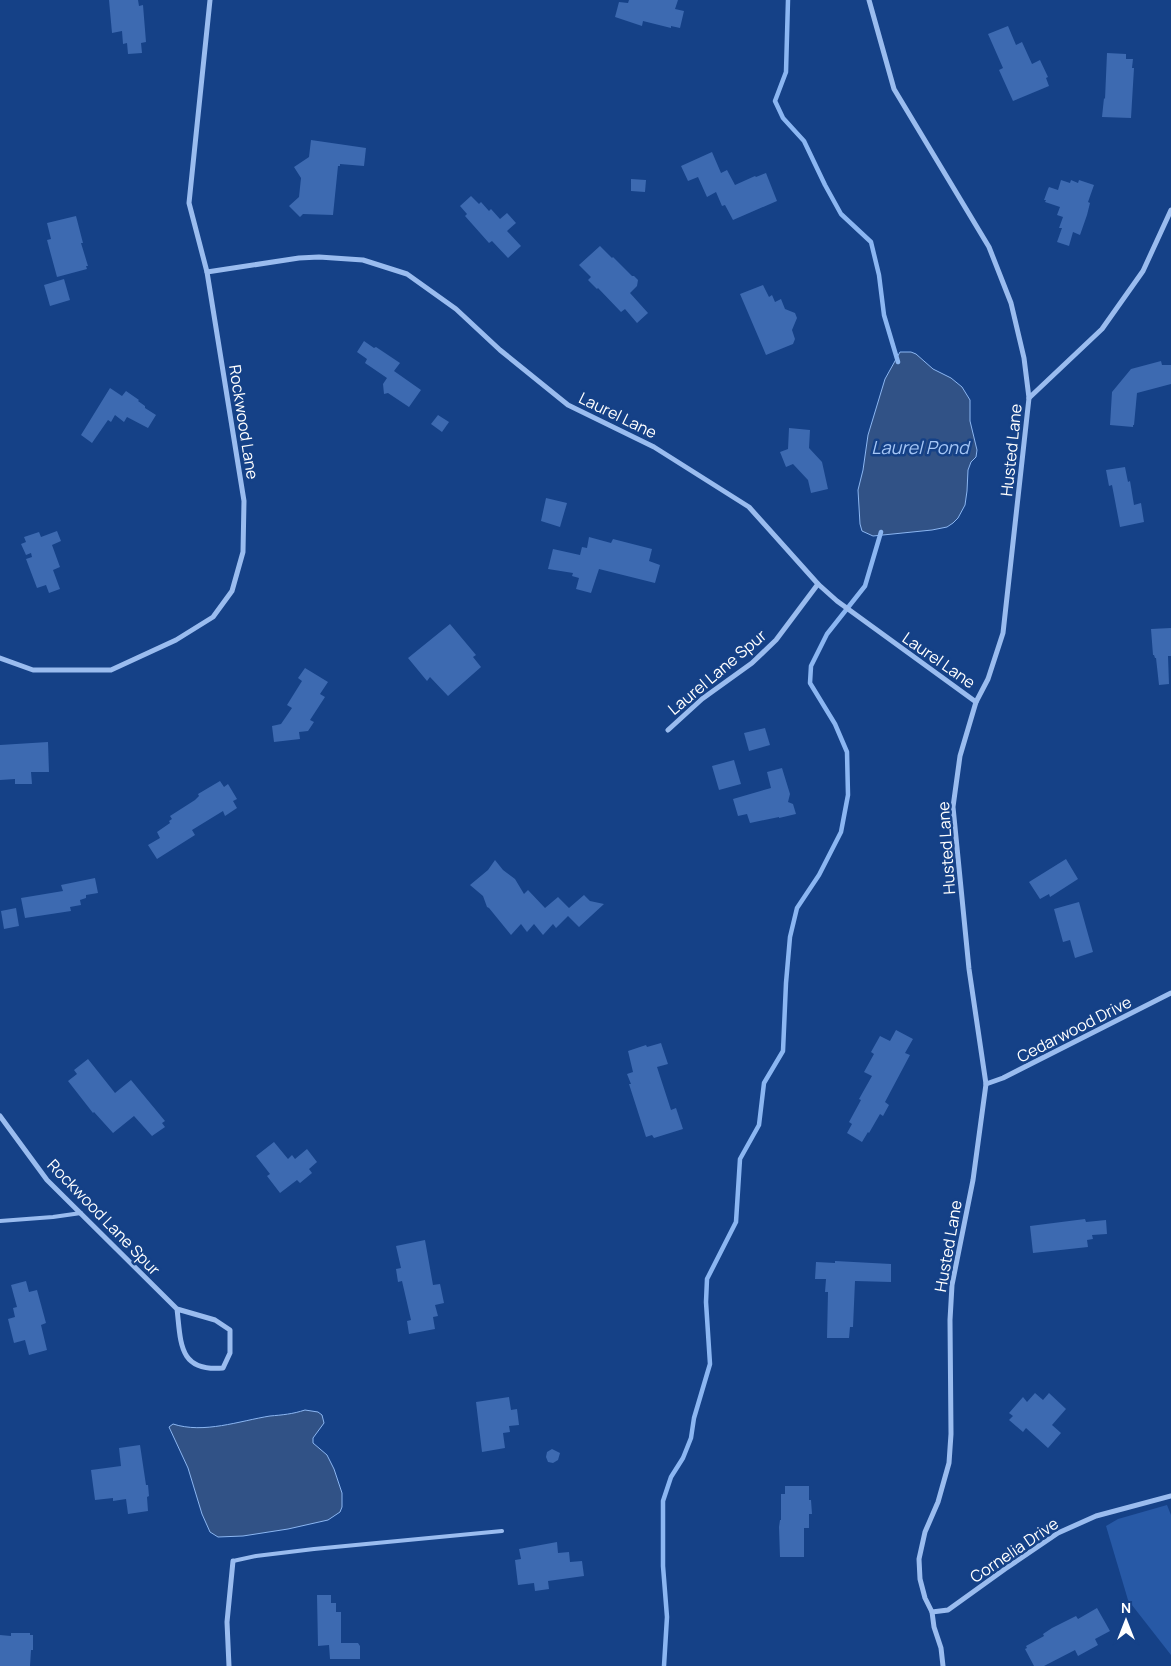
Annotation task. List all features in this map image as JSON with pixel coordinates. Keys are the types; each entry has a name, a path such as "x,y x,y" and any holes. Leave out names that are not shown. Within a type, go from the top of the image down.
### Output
{"street":[{"name":"Rockwood Lane","path":"0,658 33,670 111,670 176,640 213,617 232,591 243,552 244,501 207,272 189,203 210,0"},
{"name":"Husted Lane","path":"869,0 894,90 989,247 1010,303 1024,358 1029,398 1003,633 988,679 976,702 960,756 953,808 969,969 986,1084 973,1180 952,1285 950,1320 951,1434 949,1462 919,1559 922,1589 932,1612 934,1627 941,1648 943,1666"},
{"path":"1029,398 1102,329 1143,271 1171,210"},
{"name":"Laurel Lane","path":"207,272 299,258 319,258 363,260 407,274 456,309 500,350 568,405 654,446 748,507 818,584 837,601 860,620 976,702"},
{"name":"Laurel Lane Spur","path":"668,730 702,699 752,663 776,640 818,584"},
{"name":"Cedarwood Drive","path":"986,1084 1003,1078 1171,993"},
{"name":"Rockwood Lane Spur","path":"0,1116 47,1180 177,1308 215,1320 230,1330 230,1353 223,1368 201,1367 188,1360 183,1352 180,1338 177,1308"},
{"name":"Cornelia Drive","path":"932,1612 948,1610 1058,1533 1096,1516 1171,1496"},
{"path":"228,1666 228,1622 233,1561"}],"lane":[{"path":"0,1221 81,1213"},
{"path":"233,1561 256,1556 314,1549 502,1531"}],"shaded area":[{"path":"1167,1505 1171,1515 1171,1655 1128,1600 1106,1526 1118,1519"}],"water":[{"name":"Laurel Pond","path":"900,352 916,354 933,369 951,378 962,387 970,400 970,421 977,450 976,457 971,462 968,470 965,505 953,523 947,527 932,530 873,536 862,531 858,490 868,435 885,379"},
{"path":"305,1410 318,1412 322,1415 324,1423 313,1438 313,1443 327,1455 334,1469 342,1493 340,1512 328,1520 243,1536 218,1537 210,1532 202,1514 188,1468 169,1427 173,1424 197,1428 209,1427"}],"building":[{"path":"109,0 138,0 139,6 143,5 146,42 141,43 142,53 128,54 127,43 123,44 122,31 112,33"},
{"path":"629,0 678,0 675,9 684,11 680,28 671,26 671,28 643,21 642,26 615,17 619,2 628,3"},
{"path":"1008,26 1016,45 1022,42 1032,64 1040,60 1048,77 1046,78 1049,86 1013,101 999,70 1003,68 988,34"},
{"path":"1107,53 1126,54 1126,59 1133,59 1131,118 1102,117 1105,99"},
{"path":"311,140 366,148 364,166 340,164 338,166 333,215 303,214 300,217 289,206 299,197 301,178 294,167 309,157"},
{"path":"712,152 721,173 727,170 735,185 766,173 777,201 733,220 725,205 722,206 716,192 707,197 698,177 688,181 681,166"},
{"path":"631,179 646,180 645,192 631,191"},
{"path":"1061,180 1070,183 1071,180 1078,183 1079,180 1094,185 1080,235 1073,232 1069,246 1057,242 1062,228 1059,228 1063,217 1057,215 1060,207 1044,200 1049,187 1058,190"},
{"path":"471,196 479,204 481,202 489,211 491,209 500,219 507,213 516,223 507,231 521,246 508,258 492,241 489,243 465,216 467,214 460,206"},
{"path":"76,216 88,266 86,266 87,269 57,277 47,240 51,239 47,223"},
{"path":"600,246 638,280 637,286 630,293 648,313 637,323 625,309 621,312 588,280 591,277 579,265"},
{"path":"64,279 70,300 50,306 44,285"},
{"path":"763,285 769,297 772,295 775,302 781,299 785,309 795,313 797,318 792,330 795,339 793,344 766,355 740,294"},
{"path":"364,341 400,363 394,371 421,390 409,407 388,393 384,394 383,384 387,378 365,363 367,359 357,352"},
{"path":"1161,361 1162,365 1171,365 1171,384 1137,393 1133,427 1110,425 1112,392 1131,369"},
{"path":"110,388 122,396 126,391 156,415 148,428 127,417 124,422 115,415 111,422 108,420 92,443 81,435"},
{"path":"438,415 449,422 442,432 431,424"},
{"path":"789,428 810,430 809,448 822,462 828,489 811,493 808,480 793,464 786,467 780,452 788,449"},
{"path":"1125,467 1128,482 1130,481 1134,505 1141,503 1144,522 1120,527 1112,485 1109,486 1106,470"},
{"path":"546,498 567,503 560,527 541,521"},
{"path":"57,531 61,541 52,545 60,567 53,570 60,589 49,593 46,585 37,588 26,559 32,557 31,553 26,555 21,544 26,542 24,537 39,532 41,537"},
{"path":"589,537 611,543 613,539 652,549 649,561 660,565 655,583 599,569 591,593 576,589 579,578 572,576 573,573 548,569 553,549 580,555 582,547 587,548"},
{"path":"450,624 476,655 473,657 481,667 448,696 430,677 427,681 408,658"},
{"path":"1171,628 1171,656 1168,656 1169,684 1159,685 1156,658 1153,655 1151,629"},
{"path":"305,668 328,682 320,694 325,697 310,720 314,722 308,731 299,732 300,739 274,742 272,726 281,724 292,708 287,705 302,681 298,678"},
{"path":"765,728 770,745 749,751 744,733"},
{"path":"48,742 49,772 31,772 32,784 15,784 15,779 0,780 0,745"},
{"path":"734,760 741,784 719,790 712,766"},
{"path":"782,768 790,794 788,802 793,804 796,814 750,823 747,814 738,816 733,799 771,788 767,772"},
{"path":"220,781 224,787 228,784 237,799 233,801 237,808 225,816 223,811 192,830 195,835 157,859 148,845 160,838 157,832 170,823 169,821 172,819 170,816 195,800 199,796 198,794"},
{"path":"1066,859 1078,879 1050,897 1049,894 1040,899 1029,882"},
{"path":"495,860 503,870 515,879 524,894 528,890 545,908 558,897 569,908 584,895 590,901 604,904 579,927 568,916 556,928 553,924 543,935 534,924 527,932 521,924 511,935 487,907 483,896 470,885 488,870"},
{"path":"95,878 98,893 86,895 86,898 80,900 81,905 70,907 71,911 25,918 21,898 63,891 61,885"},
{"path":"1079,902 1093,952 1075,958 1070,940 1063,942 1054,909"},
{"path":"16,908 19,926 4,929 1,911"},
{"path":"896,1030 913,1039 905,1053 910,1055 885,1102 889,1105 883,1116 880,1114 862,1142 847,1133 852,1124 849,1122 861,1100 859,1099 872,1076 864,1072 874,1054 871,1052 880,1036 890,1041"},
{"path":"661,1043 668,1064 657,1067 671,1110 676,1108 683,1129 654,1138 652,1135 646,1137 629,1084 631,1084 627,1074 633,1072 628,1051 646,1045 647,1047"},
{"path":"88,1059 115,1093 131,1080 165,1121 162,1123 165,1127 152,1136 134,1116 113,1133 93,1113 68,1081 77,1074 74,1070"},
{"path":"274,1142 288,1159 292,1155 295,1159 307,1149 317,1162 309,1169 312,1173 300,1183 297,1180 280,1193 267,1176 270,1174 256,1156"},
{"path":"1085,1219 1086,1222 1106,1220 1107,1234 1092,1235 1093,1239 1087,1240 1088,1247 1033,1253 1030,1226"},
{"path":"425,1240 433,1285 440,1284 444,1303 435,1305 438,1316 433,1317 435,1329 409,1334 407,1321 411,1320 402,1281 398,1282 396,1269 401,1268 396,1246"},
{"path":"835,1261 891,1264 891,1282 855,1281 853,1327 850,1327 849,1338 827,1338 828,1292 825,1292 826,1279 815,1279 816,1262 835,1263"},
{"path":"26,1281 29,1292 37,1290 46,1323 41,1325 47,1350 29,1355 25,1340 14,1343 8,1319 15,1317 13,1308 17,1307 11,1285"},
{"path":"1035,1393 1043,1400 1049,1393 1066,1409 1052,1425 1061,1433 1048,1448 1026,1428 1023,1432 1009,1420 1013,1416 1009,1413 1023,1397 1027,1402"},
{"path":"509,1397 511,1410 517,1409 519,1425 509,1426 510,1432 503,1433 505,1448 482,1452 476,1402"},
{"path":"140,1445 146,1485 148,1485 148,1511 128,1514 126,1499 113,1501 113,1498 95,1500 91,1470 121,1466 119,1448"},
{"path":"552,1449 560,1453 558,1460 553,1463 548,1462 546,1457 547,1452"},
{"path":"785,1486 809,1486 812,1514 809,1514 809,1528 804,1528 804,1557 780,1557 781,1494 785,1494"},
{"path":"557,1542 558,1553 569,1552 570,1562 582,1561 584,1576 548,1581 549,1589 535,1591 534,1583 518,1585 515,1560 521,1559 519,1549"},
{"path":"317,1595 331,1595 331,1603 336,1603 336,1612 341,1612 341,1643 358,1643 360,1646 360,1659 330,1659 329,1645 318,1646"},
{"path":"1097,1608 1110,1631 1095,1639 1098,1645 1078,1656 1075,1650 1044,1666 1034,1666 1025,1649 1027,1648 1026,1646 1044,1636 1043,1634 1052,1628 1076,1616 1078,1619"},
{"path":"11,1633 30,1633 30,1635 33,1635 30,1666 0,1666 0,1635 11,1636"}],"waterway":[{"path":"788,0 786,72 775,101 783,118 804,141 841,214 871,242 879,275 884,315 898,362"},
{"path":"664,1666 667,1617 663,1566 663,1501 671,1477 683,1458 691,1438 694,1418 710,1364 706,1302 707,1279 736,1222 740,1159 759,1125 764,1083 783,1051 790,937 797,908 819,875 841,832 848,795 847,752 835,724 810,683 811,666 827,634 865,586 881,532"}]}
